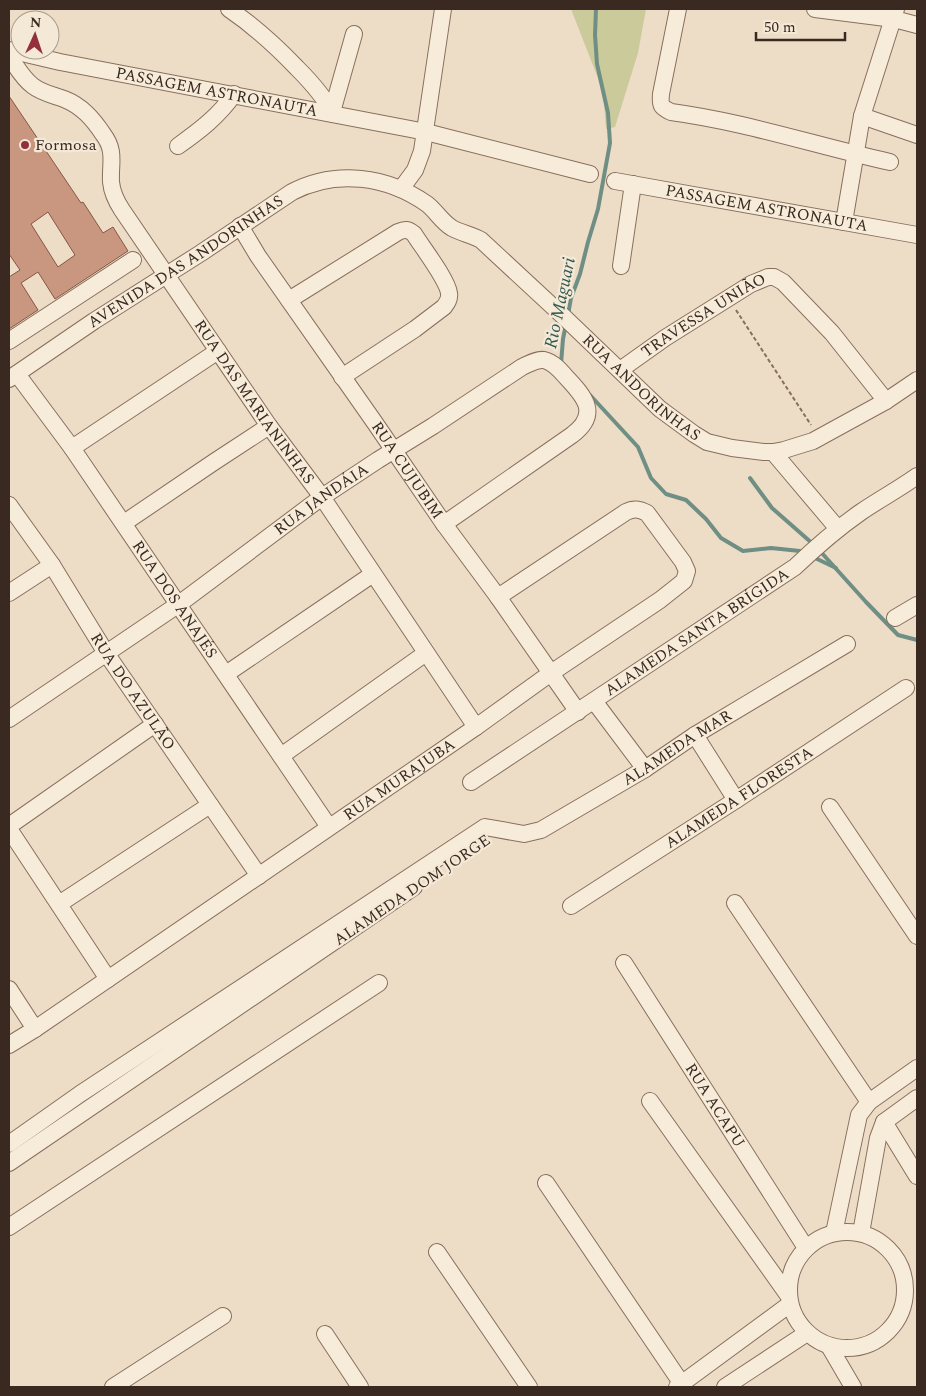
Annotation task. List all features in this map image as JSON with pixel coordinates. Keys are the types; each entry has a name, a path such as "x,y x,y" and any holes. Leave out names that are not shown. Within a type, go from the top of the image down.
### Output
{"street":[{"path":"229,9 276,46 322,95 333,113"},
{"path":"401,189 415,170 419,161 426,132 443,9"},
{"path":"678,9 661,94 660,103 662,106 671,112 690,114 780,134 890,162"},
{"path":"815,9 895,14 917,25"},
{"path":"844,222 862,116 895,14"},
{"path":"333,113 354,34"},
{"name":"PASSAGEM ASTRONAUTA","path":"9,50 60,62 426,132 590,174"},
{"name":"RUA DAS MARIANINHAS","path":"9,56 30,84 40,91 75,104 86,112 104,135 112,152 111,183 116,200 269,426 322,497 476,727"},
{"path":"178,146 212,120 234,94"},
{"path":"862,116 917,135"},
{"name":"AVENIDA DAS ANDORINHAS","path":"13,376 201,253 275,202 305,185 317,181 344,178 375,180 401,189"},
{"name":"PASSAGEM ASTRONAUTA","path":"615,181 917,235"},
{"path":"621,266 633,184"},
{"name":"RUA ANDORINHAS","path":"401,189 428,205 452,228 481,240 568,320 660,409 707,442 732,448 773,452 784,450 819,438 886,401 917,380"},
{"name":"RUA CUJUBIM","path":"240,226 258,256 444,524 498,597 578,712"},
{"path":"289,300 390,236 404,229 414,234 449,292 447,303 415,328 342,377"},
{"path":"9,341 133,260"},
{"name":"TRAVESSA UNIÃO","path":"620,370 751,284 768,277 774,277 783,282 832,333 886,401"},
{"path":"72,448 218,351"},
{"name":"RUA JANDÁIA","path":"9,719 179,604 322,497 393,450 532,362 543,360 556,366 582,394 587,404 588,412 585,422 580,429 556,447 444,524"},
{"name":"RUA DOS ANAJÉS","path":"13,376 72,448 329,827"},
{"path":"124,523 269,426"},
{"path":"773,452 832,523"},
{"name":"ALAMEDA SANTA BRÍGIDA","path":"471,782 795,567 820,544 861,512 917,476"},
{"name":"RUA DO AZULÃO","path":"9,505 52,565 106,653 259,876"},
{"name":"RUA MURAJUBA","path":"9,1045 259,876 476,727 551,673 660,600 684,581 687,572 683,562 647,513 631,509 498,597"},
{"path":"9,593 52,565"},
{"path":"226,674 373,574"},
{"path":"895,618 917,605"},
{"name":"ALAMEDA MAR","path":"502,830 524,834 541,830 646,769 695,735 847,644"},
{"path":"281,756 426,653"},
{"name":"ALAMEDA FLORESTA","path":"571,906 906,688"},
{"path":"594,701 646,769"},
{"path":"108,978 9,828 155,724"},
{"path":"695,735 736,800"},
{"path":"59,904 210,804"},
{"path":"830,807 917,936"},
{"name":"ALAMEDA DOM JORGE","path":"9,1144 88,1089 485,827 502,830"},
{"name":"ALAMEDA DOM JORGE","path":"9,1163 482,841 502,830"},
{"path":"735,903 869,1102"},
{"name":"RUA ACAPU","path":"624,963 806,1248"},
{"path":"9,1227 379,982"},
{"path":"9,990 35,1029"},
{"path":"834,1233 859,1115 869,1102 917,1068"},
{"path":"861,1233 878,1138 884,1122 917,1098"},
{"path":"650,1101 789,1300 796,1320 807,1333 829,1346 847,1349 866,1346 883,1337 896,1323 904,1306 906,1288 902,1269 893,1253 878,1240 861,1233 834,1233 819,1238 806,1248 796,1261 789,1277 789,1300"},
{"path":"884,1122 917,1176"},
{"path":"546,1183 679,1386 789,1300"},
{"path":"436,1252 529,1387"},
{"path":"113,1387 223,1316"},
{"path":"725,1387 807,1333"},
{"path":"325,1334 360,1387"},
{"path":"829,1346 853,1387"}],"path":[{"path":"728,298 819,438"}],"green space":[{"path":"571,9 646,9 638,53 615,127 606,129 603,91"}],"building":[{"path":"9,96 103,233 113,227 128,251 55,299 38,272 21,283 38,310 9,329 9,277 20,270 9,254","holes":["48,212 75,255 58,267 31,224"]}],"waterway":[{"name":"Rio Maguari","path":"568,315 571,298 580,274 598,209 610,143 608,113 597,64 596,9"},
{"name":"Rio Maguari","path":"561,364 566,324"},
{"name":"Rio Maguari","path":"590,395 638,447 651,478 666,494 686,500 706,519 721,538 743,551 771,548 805,553"},
{"path":"750,478 772,508 813,544"},
{"path":"820,551 898,635 917,640"},
{"name":"Rio Maguari","path":"813,557 836,568"}],"place":[{"name":"Formosa","path":"25,145"}]}
